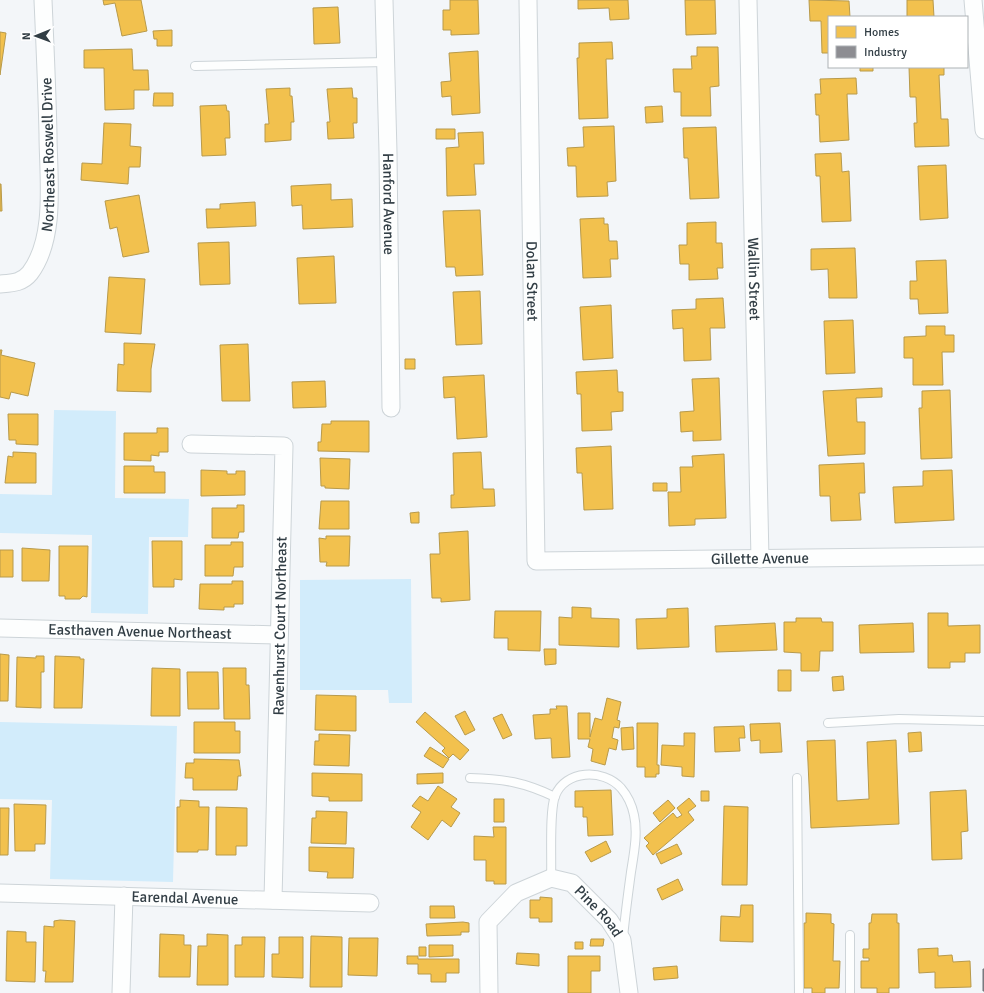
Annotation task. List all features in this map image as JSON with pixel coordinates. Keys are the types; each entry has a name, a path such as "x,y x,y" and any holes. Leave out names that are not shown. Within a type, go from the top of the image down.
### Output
{"street":[{"name":"Northeast Roswell Drive","path":"0,284 19,282 30,273 39,256 46,233 49,210 47,76 43,0"},
{"name":"Hanford Avenue","path":"384,0 391,408"},
{"name":"Dolan Street","path":"528,0 536,561"},
{"name":"Wallin Street","path":"748,0 760,558"},
{"path":"973,0 984,130"},
{"name":"Ravenhurst Court Northeast","path":"191,444 284,446 273,900"},
{"name":"Gillette Avenue","path":"536,561 984,556"},
{"name":"Easthaven Avenue Northeast","path":"0,628 280,634"},
{"path":"489,993 488,922 516,893 551,878"},
{"name":"Pine Road","path":"551,878 572,884 609,920 622,940 629,993"},
{"name":"Earendal Avenue","path":"0,893 370,903"},
{"path":"121,993 124,896"}],"lane":[{"path":"195,66 386,62"},
{"path":"828,723 900,720 984,721"},
{"path":"551,878 555,797 562,784 571,777 583,774 600,776 612,780 621,787 628,799 634,815 636,839 622,940"},
{"path":"470,778 504,779 537,788 555,797"},
{"path":"797,778 799,993"},
{"path":"850,935 850,993"}],"shaded area":[{"path":"54,410 116,411 115,498 189,499 188,537 149,537 148,614 91,613 92,535 0,533 0,494 52,495"},
{"path":"411,579 412,703 389,703 388,690 300,690 300,580"},
{"path":"0,722 177,726 173,882 50,879 52,800 0,799"}],"building: Homes":[{"path":"103,0 141,0 147,31 122,36 115,3 104,5"},
{"path":"450,0 478,0 479,34 451,35 451,30 443,30 443,10 450,10"},
{"path":"578,0 628,0 629,19 610,20 609,8 578,9"},
{"path":"685,0 715,0 716,34 686,35"},
{"path":"809,0 849,1 850,16 828,16 828,53 822,53 821,21 810,21"},
{"path":"907,0 933,0 934,16 907,16"},
{"path":"338,7 340,43 314,44 313,8"},
{"path":"172,30 172,46 157,46 157,39 154,39 153,31"},
{"path":"0,32 6,33 0,75"},
{"path":"612,42 613,59 606,59 608,118 579,119 577,58 579,58 579,43"},
{"path":"697,47 718,47 719,86 710,87 711,116 681,116 681,92 674,92 673,69 692,69 691,56 697,56"},
{"path":"132,49 133,70 148,70 149,90 134,90 134,109 105,110 104,68 84,68 84,50"},
{"path":"478,51 480,113 452,115 451,96 442,97 441,82 451,81 449,53"},
{"path":"860,68 873,68 873,71 860,71"},
{"path":"909,68 944,68 944,75 939,75 941,119 948,119 949,146 915,147 914,123 917,123 916,97 910,97"},
{"path":"856,78 857,94 847,94 849,140 820,142 819,115 816,115 815,94 821,94 820,79"},
{"path":"290,88 294,122 291,122 291,140 265,142 265,124 269,124 266,89"},
{"path":"352,88 353,98 357,98 357,123 353,123 354,138 328,139 327,122 330,122 327,89"},
{"path":"154,93 173,93 173,106 153,106"},
{"path":"226,105 227,111 229,111 230,138 225,138 226,155 202,156 200,106"},
{"path":"662,106 663,122 646,123 645,107"},
{"path":"104,123 131,124 130,146 141,147 140,167 129,167 128,184 81,180 82,163 102,164"},
{"path":"614,126 616,181 607,182 608,196 577,197 576,166 568,166 567,148 584,147 583,127"},
{"path":"716,127 719,198 690,199 688,158 684,158 683,128"},
{"path":"436,129 455,129 455,139 436,139"},
{"path":"483,132 484,164 474,164 476,195 447,196 446,148 459,147 458,133"},
{"path":"841,153 842,172 849,171 851,221 822,222 820,176 816,176 815,154"},
{"path":"946,165 948,218 920,220 918,166"},
{"path":"1,184 2,211 0,211"},
{"path":"331,184 331,200 352,199 353,227 303,229 302,205 292,206 291,186"},
{"path":"139,195 149,252 123,257 117,227 110,229 105,201"},
{"path":"255,202 256,226 207,228 206,209 220,209 220,204"},
{"path":"480,210 483,275 456,276 455,267 446,267 443,211"},
{"path":"604,218 604,224 608,224 609,241 617,241 618,259 610,259 611,277 583,278 580,219"},
{"path":"716,222 716,243 722,243 723,268 717,268 718,279 689,280 689,264 680,264 679,245 687,245 687,223"},
{"path":"229,242 230,284 200,285 198,243"},
{"path":"855,248 857,298 829,298 828,269 811,270 811,249"},
{"path":"334,256 336,303 299,304 297,258"},
{"path":"946,260 948,313 919,314 918,299 910,299 910,281 917,281 916,261"},
{"path":"109,277 145,279 141,334 105,332"},
{"path":"480,291 482,344 456,345 453,292"},
{"path":"723,298 725,328 710,328 711,360 684,361 683,328 673,329 672,310 696,309 696,299"},
{"path":"611,305 613,358 583,360 580,307"},
{"path":"853,320 855,373 826,374 824,321"},
{"path":"926,326 945,326 945,335 954,335 954,352 942,352 943,385 913,385 913,358 904,358 904,337 926,336"},
{"path":"124,343 155,344 151,369 151,392 117,391 118,364 124,365"},
{"path":"248,344 250,401 222,401 220,345"},
{"path":"0,350 2,350 1,355 35,363 28,396 11,392 9,399 0,397"},
{"path":"405,359 415,359 415,369 405,369"},
{"path":"617,370 618,392 623,392 623,411 611,412 612,430 582,431 581,394 577,394 576,372"},
{"path":"484,375 487,437 457,439 455,397 444,398 443,377"},
{"path":"719,378 721,440 693,441 693,431 681,432 680,412 694,411 692,379"},
{"path":"325,381 326,407 293,408 292,382"},
{"path":"882,388 882,397 856,398 857,422 865,422 865,454 828,456 823,391"},
{"path":"950,390 952,458 921,459 919,408 922,408 922,391"},
{"path":"8,414 38,414 38,445 16,444 16,440 9,440"},
{"path":"331,421 369,421 369,452 318,451 318,442 321,442 322,424 331,424"},
{"path":"157,428 168,428 168,452 159,452 159,456 151,455 151,461 124,460 124,433 157,433"},
{"path":"611,446 613,509 584,510 582,473 577,473 576,448"},
{"path":"13,452 36,453 36,483 5,483 8,456 13,457"},
{"path":"481,452 483,489 494,489 495,506 451,508 451,495 454,495 453,453"},
{"path":"724,454 726,518 695,519 695,525 669,526 668,492 681,492 680,467 693,467 692,456"},
{"path":"320,458 350,459 349,489 325,488 325,486 321,486"},
{"path":"864,463 865,493 859,493 861,520 831,521 830,496 820,496 819,465"},
{"path":"124,466 154,466 154,472 165,472 165,493 124,493"},
{"path":"201,470 227,471 227,474 236,474 236,471 245,471 245,495 201,496"},
{"path":"952,470 954,520 895,523 893,487 923,486 923,471"},
{"path":"653,483 667,483 667,491 653,491"},
{"path":"321,501 349,501 349,529 319,529"},
{"path":"237,505 244,505 244,532 239,532 238,538 212,538 212,508 237,508"},
{"path":"419,512 419,523 411,523 410,513"},
{"path":"468,531 470,600 441,602 441,598 432,598 430,554 440,554 439,533"},
{"path":"326,536 350,536 349,566 326,566 327,562 320,562 319,538 326,539"},
{"path":"152,541 182,541 182,580 174,579 174,587 153,587"},
{"path":"231,542 243,542 243,567 234,567 233,576 205,576 205,545 231,545"},
{"path":"59,546 88,546 87,597 83,596 80,599 65,599 65,596 59,596"},
{"path":"22,548 50,550 49,581 22,581"},
{"path":"0,550 13,550 13,577 0,577"},
{"path":"232,581 243,581 243,604 234,604 234,607 224,607 224,610 199,609 200,584 232,584"},
{"path":"572,607 591,608 591,618 619,619 619,647 559,645 559,617 572,618"},
{"path":"688,608 689,647 637,649 636,619 667,618 667,609"},
{"path":"495,611 541,611 540,651 508,650 508,638 494,638"},
{"path":"928,613 948,613 948,626 980,625 980,653 965,653 965,662 950,662 950,668 928,668"},
{"path":"796,618 821,618 822,622 833,622 833,651 820,651 819,671 801,671 801,653 784,652 784,622 796,622"},
{"path":"775,623 777,650 716,652 715,626"},
{"path":"913,623 914,652 860,653 859,625"},
{"path":"544,649 556,649 556,664 545,665"},
{"path":"0,654 9,655 8,701 0,701"},
{"path":"36,656 44,656 44,672 41,672 41,708 16,707 17,657 36,658"},
{"path":"55,656 80,657 80,659 84,659 82,708 54,708"},
{"path":"152,668 180,669 180,716 151,716"},
{"path":"223,668 246,668 246,685 249,685 250,719 224,719"},
{"path":"778,670 791,670 791,691 778,691"},
{"path":"187,672 218,672 219,709 188,709"},
{"path":"843,676 844,690 833,691 832,677"},
{"path":"316,695 356,696 356,731 315,730"},
{"path":"607,698 621,702 617,720 620,721 619,728 614,727 612,738 618,740 616,750 609,748 605,765 591,761 593,749 588,747 590,739 578,739 578,713 590,713 590,737 595,718 602,720"},
{"path":"556,706 567,706 570,757 552,758 551,738 535,739 533,715 550,714 550,709 557,709"},
{"path":"465,711 475,730 465,735 455,716"},
{"path":"425,712 469,750 460,760 453,754 449,758 442,751 445,748 416,722"},
{"path":"502,714 512,735 503,739 493,718"},
{"path":"194,722 235,722 235,731 240,731 240,753 194,753"},
{"path":"637,723 658,723 657,765 659,765 659,774 656,774 656,777 645,777 645,767 637,767"},
{"path":"780,723 782,752 760,753 760,740 751,741 750,724"},
{"path":"744,726 745,738 739,738 740,751 715,752 714,727"},
{"path":"633,727 634,749 622,750 621,728"},
{"path":"921,732 922,751 909,752 908,733"},
{"path":"684,733 695,733 694,777 682,776 682,767 661,765 662,745 684,746"},
{"path":"319,734 350,735 349,766 314,765 315,741 319,741"},
{"path":"835,740 837,801 869,799 867,742 896,740 899,824 811,828 807,741"},
{"path":"430,747 449,759 443,768 424,756"},
{"path":"194,759 239,760 241,776 238,776 237,790 193,790 193,778 185,778 186,763 194,763"},
{"path":"312,773 362,774 362,801 329,801 329,797 312,796"},
{"path":"443,773 443,783 417,784 417,774"},
{"path":"438,786 457,799 451,807 460,813 451,827 442,820 428,840 411,827 421,812 412,806 420,796 428,801"},
{"path":"611,790 613,835 588,836 587,817 583,817 583,807 575,807 575,791"},
{"path":"966,790 968,831 961,832 962,859 932,860 930,792"},
{"path":"701,791 709,791 709,801 701,801"},
{"path":"689,798 696,806 688,812 694,820 653,855 646,846 649,843 644,838 673,813 677,818 682,815 677,808"},
{"path":"494,799 504,799 504,822 494,822"},
{"path":"180,800 199,801 199,807 209,807 208,850 198,850 198,852 177,852 177,807 180,807"},
{"path":"668,800 675,808 660,822 653,813"},
{"path":"14,804 46,805 45,844 35,844 35,851 15,851"},
{"path":"724,806 748,807 747,885 722,885"},
{"path":"216,807 247,808 247,846 236,846 236,855 216,855"},
{"path":"0,808 9,808 8,855 0,855"},
{"path":"316,811 347,812 346,844 311,843 312,818 316,818"},
{"path":"493,827 506,827 506,884 494,884 494,881 486,881 486,860 474,860 474,836 494,837"},
{"path":"606,841 611,852 591,862 585,852"},
{"path":"677,844 682,854 661,864 656,854"},
{"path":"309,847 354,848 353,878 327,878 328,872 309,871"},
{"path":"678,879 683,890 662,900 657,889"},
{"path":"540,897 552,898 552,922 539,922 539,918 530,918 530,900 540,900"},
{"path":"741,905 753,905 753,942 720,941 721,916 740,917"},
{"path":"430,906 454,906 455,918 430,918"},
{"path":"806,913 831,914 831,923 834,924 833,961 840,961 839,988 825,988 825,993 812,993 812,988 804,988 804,923 806,923"},
{"path":"872,914 897,914 897,923 899,923 899,988 889,988 889,993 877,993 877,988 861,988 861,961 869,961 869,958 863,958 863,949 869,949 869,923 871,923"},
{"path":"54,921 75,921 73,982 45,982 46,971 43,971 44,926 54,927"},
{"path":"469,923 469,932 461,932 461,935 427,936 426,924"},
{"path":"7,931 26,932 26,942 36,942 35,982 6,981"},
{"path":"160,934 184,935 184,945 191,945 190,977 159,977"},
{"path":"207,934 228,935 228,985 197,985 198,946 207,946"},
{"path":"311,936 342,937 342,987 310,987"},
{"path":"242,937 265,937 264,977 235,977 235,945 242,945"},
{"path":"279,937 303,937 303,978 272,977 272,954 279,954"},
{"path":"349,938 378,938 377,976 348,975"},
{"path":"591,939 604,939 603,946 590,946"},
{"path":"575,942 583,942 583,949 575,949"},
{"path":"429,945 453,945 453,956 429,957"},
{"path":"419,947 426,947 426,956 419,956"},
{"path":"938,948 938,956 952,955 953,962 970,961 971,987 935,988 935,972 919,973 918,949"},
{"path":"517,953 539,954 539,966 516,964"},
{"path":"407,956 418,956 418,959 459,959 459,973 446,973 446,982 431,982 431,974 418,974 418,964 407,964"},
{"path":"568,956 600,956 600,971 591,971 591,993 568,993"},
{"path":"677,966 678,978 654,980 653,968"}],"building: Industry":[{"path":"984,969 984,991 983,991"}]}
